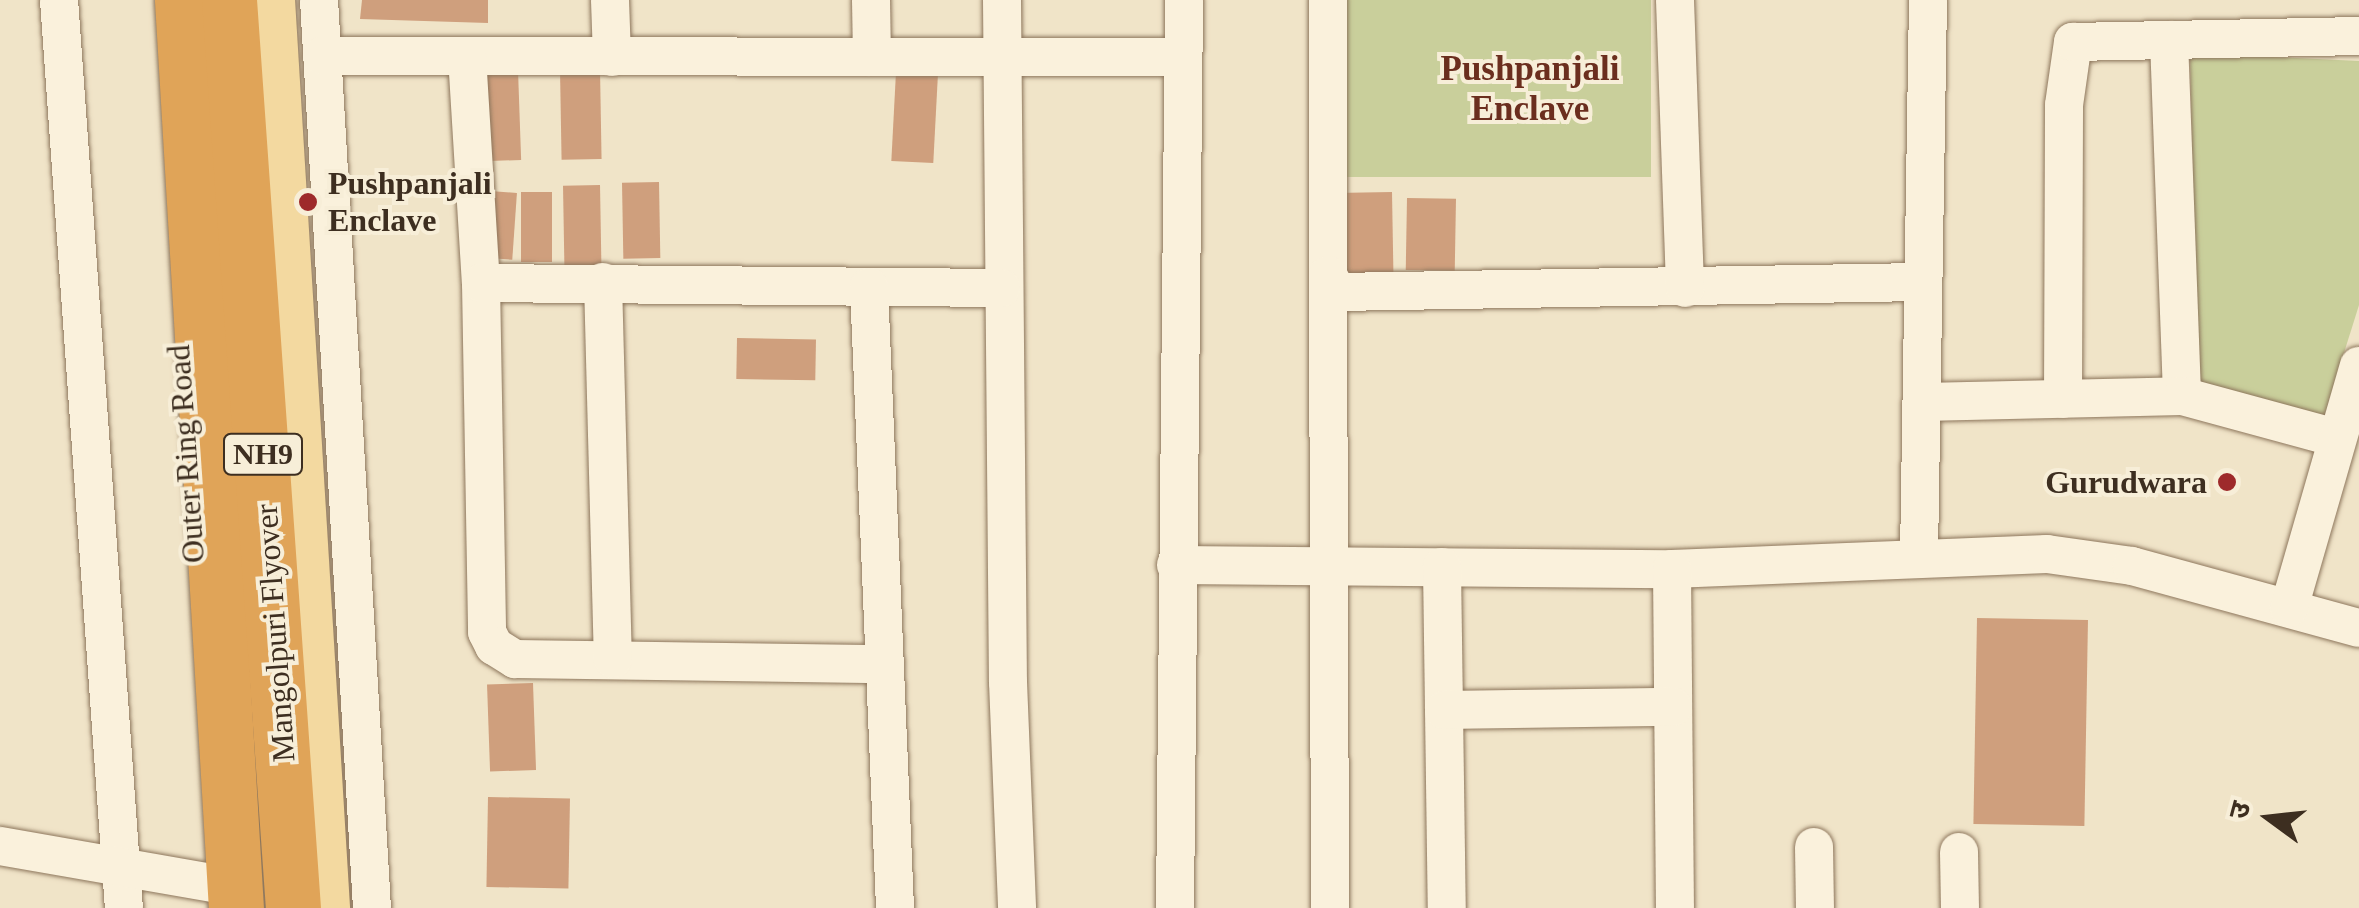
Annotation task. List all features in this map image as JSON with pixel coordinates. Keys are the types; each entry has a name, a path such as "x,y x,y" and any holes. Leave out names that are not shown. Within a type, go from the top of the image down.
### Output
{"highway":[{"name":"Mangolpuri Flyover","path":"182,0 221,900"},
{"name":"Mangolpuri Flyover","path":"229,0 293,908"}],"main road":[{"name":"Outer Ring Road","path":"157,0 221,900"},
{"path":"272,0 326,908"}],"street":[{"path":"59,0 124,908"},
{"path":"319,0 372,908"},
{"path":"610,0 612,57"},
{"path":"871,0 872,57"},
{"path":"1002,0 1002,288 1017,908"},
{"path":"1175,908 1184,0"},
{"path":"1328,0 1325,566 1330,908"},
{"path":"1675,0 1686,288"},
{"path":"1919,554 1928,0"},
{"path":"2063,399 2067,58 2072,42 2090,37 2169,40 2359,36"},
{"path":"2169,40 2182,396"},
{"path":"322,56 1183,57"},
{"path":"467,56 480,282 487,632 494,646 515,659 885,664"},
{"path":"1328,276 1346,295 1923,282"},
{"path":"480,282 1002,288"},
{"path":"603,282 613,659"},
{"path":"870,287 895,908"},
{"path":"2289,608 2359,366"},
{"path":"1923,402 2182,396 2337,438"},
{"path":"1176,565 1672,569 1919,554 2090,558 2359,628"},
{"path":"1442,567 1447,908"},
{"path":"1672,569 1674,908"},
{"path":"1444,710 1673,707"},
{"path":"0,846 121,869 221,900"},
{"path":"1814,847 1814,908"},
{"path":"1959,852 1960,908"}],"green space":[{"path":"1344,0 1651,0 1651,177 1344,177"},
{"path":"2190,53 2359,61 2359,305 2322,423 2197,385"}],"building":[{"path":"362,0 488,0 488,23 360,19"},
{"path":"600,69 602,159 562,160 560,70"},
{"path":"518,70 521,160 475,162 472,72"},
{"path":"896,72 938,74 933,163 891,161"},
{"path":"659,182 660,258 623,259 622,183"},
{"path":"600,185 601,268 564,269 563,186"},
{"path":"490,191 517,193 512,260 485,258"},
{"path":"521,192 552,192 552,262 521,262"},
{"path":"1392,192 1393,275 1336,276 1335,193"},
{"path":"1407,198 1456,199 1455,271 1406,270"},
{"path":"737,338 816,339 815,380 736,379"},
{"path":"1977,618 2088,620 2084,826 1973,824"},
{"path":"533,683 536,770 490,772 487,685"},
{"path":"488,797 570,798 568,888 486,887"}],"place":[{"name":"Pushpanjali Enclave","path":"308,202"},
{"name":"Gurudwara","path":"2227,482"}],"district":[{"name":"Pushpanjali Enclave","path":"1530,89"}]}
